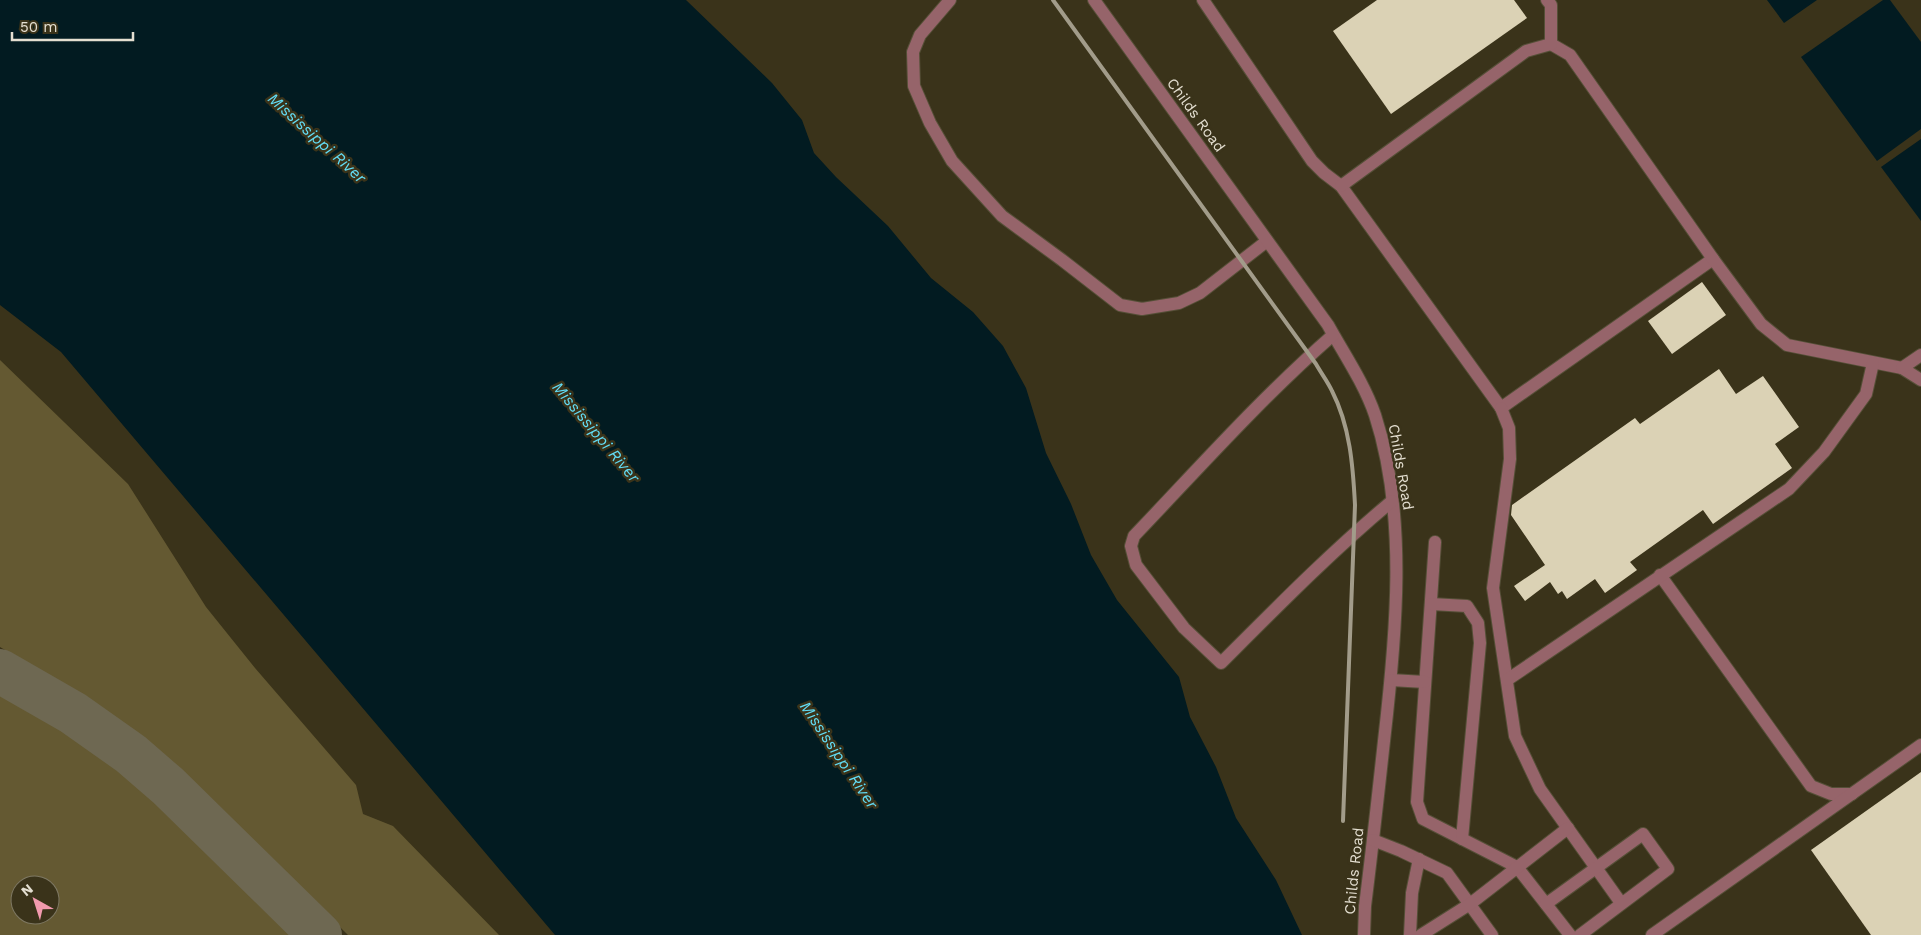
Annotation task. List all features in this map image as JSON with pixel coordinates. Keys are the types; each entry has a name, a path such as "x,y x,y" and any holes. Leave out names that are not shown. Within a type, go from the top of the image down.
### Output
{"street":[{"path":"950,0 920,35 913,52 914,86 930,122 952,161 1002,216 1120,305 1142,309 1179,303 1200,293 1267,241"},
{"name":"Childs Road","path":"1094,0 1333,335 1358,377 1374,414 1385,450 1392,500 1396,564 1395,650 1365,906 1364,935"},
{"path":"1204,0 1312,161 1341,186 1501,408 1510,428 1510,459 1493,588 1514,736 1540,789 1621,903"},
{"path":"1547,0 1551,5 1551,44"},
{"path":"1341,186 1526,51 1551,44 1570,56 1713,260 1761,324 1786,345 1902,368 1921,380"},
{"path":"1501,408 1713,260"},
{"path":"1333,335 1244,422 1134,536 1131,546 1136,565 1184,628 1221,663 1302,582 1392,500"},
{"path":"1902,368 1921,355"},
{"path":"1506,680 1788,489 1824,452 1866,394 1872,363"},
{"path":"1435,542 1417,802 1423,819 1517,867 1570,935"},
{"path":"1660,575 1811,786 1831,794 1852,794"},
{"path":"1431,604 1466,606 1478,623 1480,643 1462,839"},
{"path":"1391,680 1425,682"},
{"path":"1652,935 1921,745"},
{"path":"1421,935 1470,904 1568,828"},
{"path":"1546,904 1643,834 1668,869 1580,935"},
{"path":"1373,840 1448,873 1492,935"},
{"path":"1410,935 1412,893 1419,859"}],"shaded area":[{"path":"0,360 128,484 206,607 255,668 356,785 363,814 393,826 499,935 348,935 175,765 94,703 0,647"},
{"path":"0,693 68,732 119,769 162,805 295,935 0,935"}],"water":[{"name":"Mississippi River","path":"0,0 686,0 772,83 802,120 814,153 836,177 888,226 931,278 973,312 1003,346 1026,388 1046,453 1071,504 1091,555 1117,600 1179,677 1190,717 1216,767 1236,818 1276,880 1302,935 555,935 61,352 0,305"},
{"path":"1767,0 1817,0 1784,23"},
{"path":"1883,0 1890,0 1921,42 1921,129 1877,161 1801,57"},
{"path":"1921,139 1921,221 1881,167"}],"building":[{"path":"1377,0 1514,0 1527,18 1391,114 1333,31"},
{"path":"1702,282 1726,315 1672,354 1648,321"},
{"path":"1719,369 1736,394 1763,376 1799,427 1775,444 1792,468 1713,524 1703,510 1630,562 1637,570 1605,593 1595,579 1567,599 1562,591 1558,594 1550,582 1525,601 1514,586 1545,565 1511,515 1512,505 1635,418 1640,424"},
{"path":"1921,772 1921,935 1871,935 1811,850"}],"taxiway":[{"path":"0,671 73,713 131,754 168,786 320,935"}],"railway":[{"path":"1053,0 1316,364 1330,388 1343,418 1350,447 1355,505 1343,821"}]}
